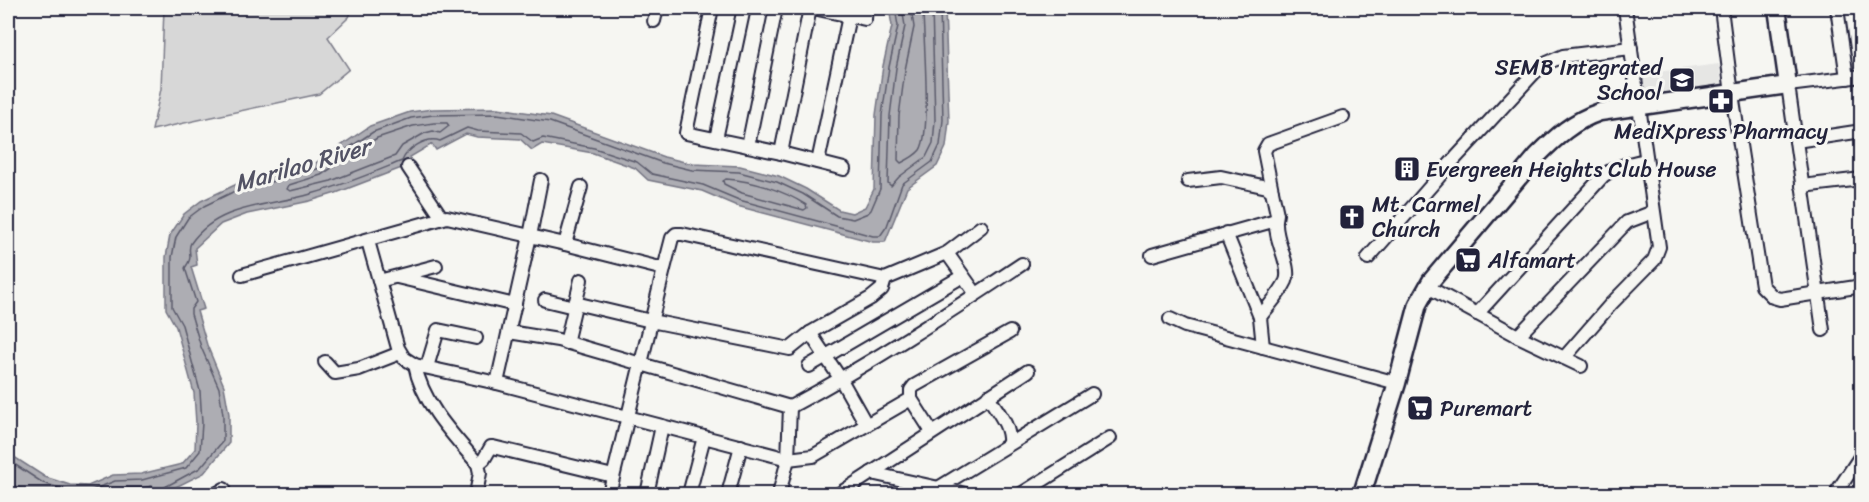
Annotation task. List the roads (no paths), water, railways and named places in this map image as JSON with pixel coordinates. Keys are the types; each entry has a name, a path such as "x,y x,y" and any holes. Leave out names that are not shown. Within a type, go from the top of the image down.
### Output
{"street":[{"path":"654,21 657,8"},
{"path":"712,8 686,133 844,169"},
{"path":"716,139 744,8"},
{"path":"748,146 776,8"},
{"path":"781,153 811,8 865,19 867,8"},
{"path":"1564,358 1611,304 1654,260 1659,247 1625,8"},
{"path":"1721,8 1762,286 1773,297 1780,299 1862,286"},
{"path":"1777,8 1823,330"},
{"path":"1836,8 1847,78"},
{"path":"818,162 849,16"},
{"path":"1368,258 1450,164 1547,63 1563,56 1631,48"},
{"path":"1362,495 1397,383 1418,303 1426,286 1555,137 1572,124 1600,112 1862,76"},
{"path":"1260,317 1280,291 1287,274 1287,265 1275,230 1277,214 1265,147 1277,140 1343,117"},
{"path":"1796,141 1862,131"},
{"path":"1477,314 1603,176 1620,166 1645,160"},
{"path":"408,167 442,218"},
{"path":"1188,181 1221,177 1272,190"},
{"path":"1802,186 1862,179"},
{"path":"497,383 541,180"},
{"path":"565,244 581,187"},
{"path":"1518,336 1627,222 1653,213"},
{"path":"242,275 368,241 442,218 452,218 664,269"},
{"path":"1152,255 1276,220"},
{"path":"609,495 664,269 672,238 676,234 885,279 947,253 981,227"},
{"path":"1226,233 1260,317 1263,347"},
{"path":"368,241 400,353 408,362 421,366 497,383 788,459 813,456 911,399"},
{"path":"947,253 976,294"},
{"path":"509,332 566,343 790,406 840,378 1022,264"},
{"path":"378,281 436,266"},
{"path":"809,366 963,276"},
{"path":"397,277 515,305"},
{"path":"545,300 790,349 810,333 871,298 882,289 885,279"},
{"path":"566,343 581,280"},
{"path":"1426,286 1518,336 1581,366"},
{"path":"1170,319 1185,326 1397,383"},
{"path":"476,338 438,330 417,377 425,394 442,419 478,465 480,473 476,495"},
{"path":"932,432 911,399 911,390 914,386 1010,332"},
{"path":"810,333 840,378 866,424"},
{"path":"325,362 335,373 370,366 400,353"},
{"path":"839,495 932,432 1028,372"},
{"path":"938,488 1092,394"},
{"path":"988,396 1007,426 1009,444"},
{"path":"779,495 788,459 790,406"},
{"path":"647,495 662,426"},
{"path":"689,495 704,437"},
{"path":"1021,495 1110,438"},
{"path":"728,495 741,446"},
{"path":"478,465 491,447 494,447 613,476"},
{"path":"1837,495 1860,458"},
{"path":"871,473 966,495"}],"water":[{"path":"889,8 945,8 949,121 946,147 937,166 907,188 885,242 873,242 737,206 702,191 648,180 635,168 593,153 542,144 532,150 520,139 477,137 466,134 436,150 432,144 410,157 412,164 336,193 310,201 247,214 221,224 195,248 197,265 191,267 204,309 197,311 207,345 224,386 229,414 229,443 204,473 162,494 34,494 8,483 8,447 14,457 45,477 70,485 88,486 113,475 141,474 182,464 195,449 196,423 194,393 176,327 166,309 166,257 170,235 184,214 201,201 237,184 314,164 370,126 410,112 433,109 498,108 551,116 664,157 693,164 740,166 779,176 806,189 839,210 852,213 865,207 874,189 876,115 892,26"}],"place":[{"name":"SEMB Integrated School","path":"1682,80"},
{"name":"MediXpress Pharmacy","path":"1721,101"},
{"name":"Evergreen Heights Club House","path":"1407,169"},
{"name":"Mt. Carmel Church","path":"1352,217"},
{"name":"Alfamart","path":"1468,260"},
{"name":"Puremart","path":"1420,408"}],"water label":[{"name":"Marilao River","path":"302,165"}]}
